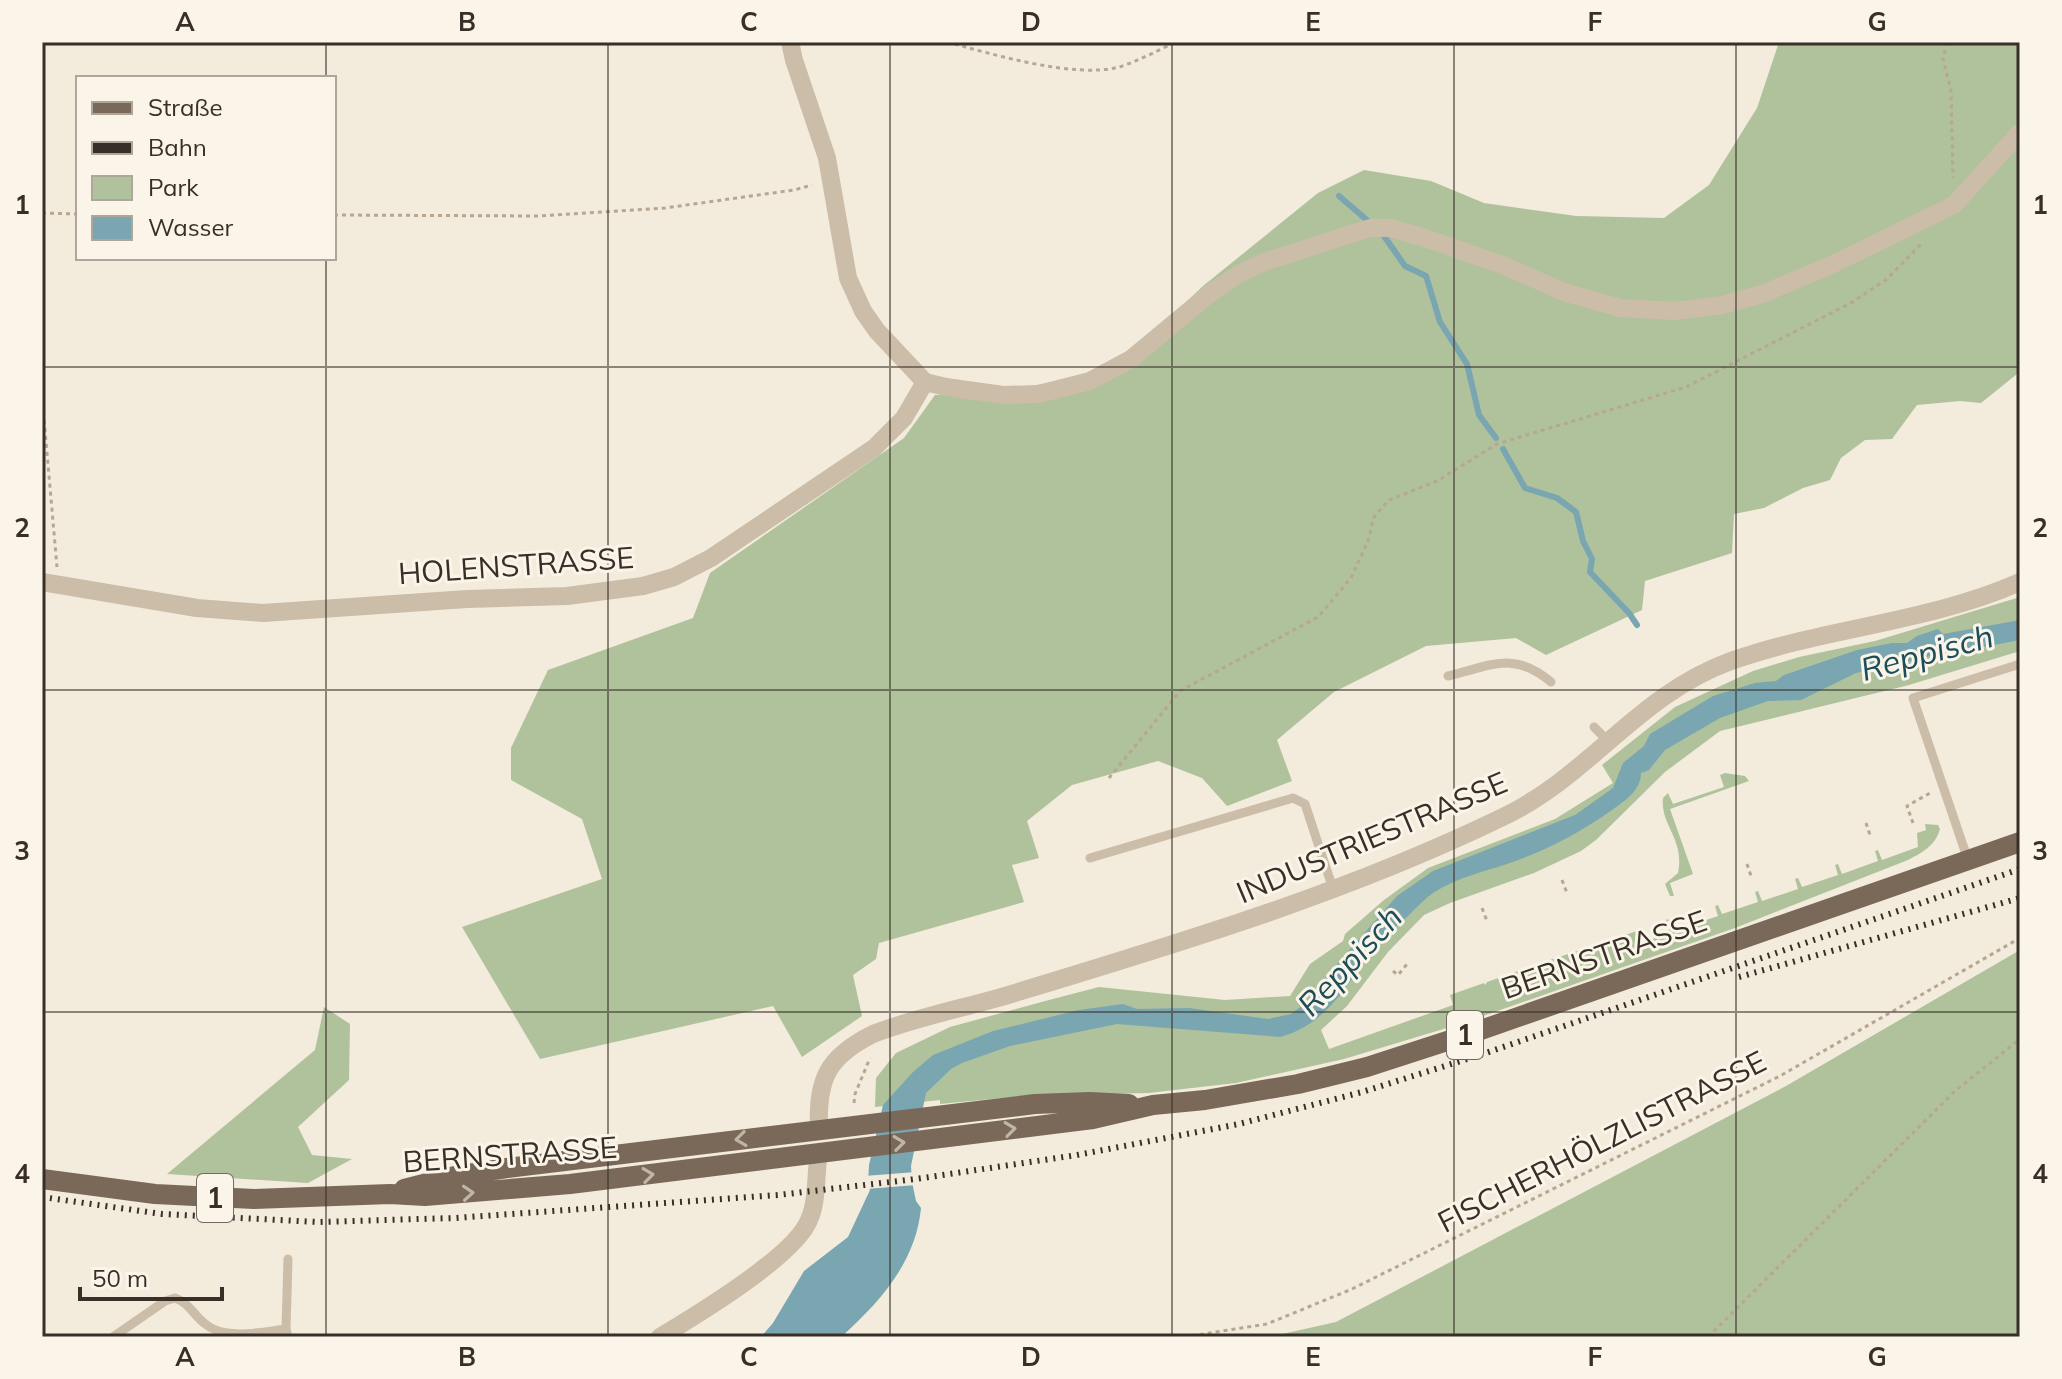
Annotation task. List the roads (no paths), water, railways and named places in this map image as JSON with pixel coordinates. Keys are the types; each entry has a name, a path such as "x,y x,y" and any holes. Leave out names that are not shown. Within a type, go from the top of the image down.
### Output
{"main road":[{"name":"BERNSTRASSE","path":"390,1194 425,1196 570,1184 1093,1119 1153,1105 1245,1094 1367,1067 1478,1031 2020,842"},
{"name":"BERNSTRASSE","path":"390,1194 424,1183 507,1168 819,1130 1060,1102 1153,1105"},
{"path":"819,1130 819,1153"},
{"name":"1","path":"42,1179 204,1198 331,1198 390,1194"}],"street":[{"path":"790,42 821,138 831,179 840,246 857,301 877,331 925,382 1003,395 1039,394 1075,386 1131,359 1213,291 1239,274 1276,257 1370,228 1390,228 1422,237 1592,301 1635,311 1675,311 1722,305 1762,294 1914,227 1954,205 2020,132"},
{"name":"HOLENSTRASSE","path":"50,582 197,608 263,613 467,599 567,596 643,586 674,577 711,558 874,448 904,418 925,382"},
{"name":"INDUSTRIESTRASSE","path":"819,1130 819,1094 829,1069 845,1051 873,1034 1247,921 1333,889 1507,815 1564,779 1651,703 1730,661 1970,599 2020,582"},
{"path":"660,1337 766,1267 795,1243 812,1210 819,1153"}],"lane":[{"path":"1448,676 1514,662 1536,670 1551,682"},
{"path":"1968,860 1913,698 2020,664"},
{"path":"1594,727 1608,741"},
{"path":"1090,858 1293,798 1305,804 1333,889"},
{"path":"113,1337 165,1301 175,1298 184,1302 206,1325 217,1331 287,1333 288,1259"}],"water":[{"name":"Reppisch","path":"2020,620 2020,640 1957,652 1950,649 1856,673 1801,700 1768,701 1720,718 1665,750 1649,770 1641,773 1638,785 1631,794 1589,826 1539,851 1433,893 1386,933 1387,938 1370,950 1331,1006 1295,1032 1280,1037 1117,1024 1010,1046 951,1069 926,1093 911,1166 916,1201 921,1208 918,1228 894,1280 841,1337 761,1337 773,1323 804,1271 848,1237 870,1190 869,1165 883,1105 933,1055 993,1031 1079,1010 1123,1004 1137,1009 1189,1008 1268,1019 1291,1014 1315,996 1324,979 1397,896 1433,871 1575,815 1613,788 1623,763 1644,746 1650,734 1713,696 1755,683 1776,681 1784,675 1857,650 1907,643 1938,629 1943,634"}],"waterway":[{"path":"1339,196 1368,221"},
{"path":"1384,236 1405,266 1426,276 1440,322 1467,364 1479,415 1496,438"},
{"path":"1503,449 1525,488 1557,498 1576,512 1583,541 1592,559 1590,572 1637,625"}],"railway":[{"path":"42,1197 162,1214 318,1222 455,1218 778,1195 916,1179 1077,1155 1239,1124 1362,1092 1480,1055 2020,869"},
{"path":"1739,977 2020,898"}]}
